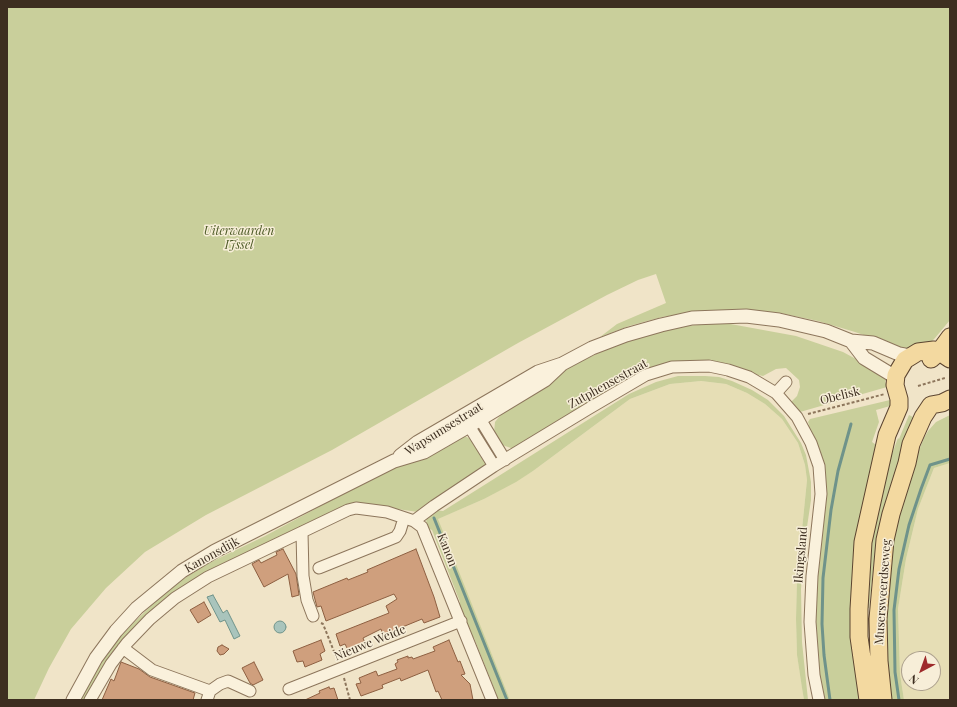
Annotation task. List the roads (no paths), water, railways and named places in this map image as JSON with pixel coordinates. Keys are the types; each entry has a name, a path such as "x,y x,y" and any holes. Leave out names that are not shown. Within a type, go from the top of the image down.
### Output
{"main road":[{"path":"939,354 938,342 950,326"},
{"path":"902,386 911,366 921,360 932,359 939,354 950,337"},
{"path":"936,412 913,405 902,386 905,360 918,352 939,354"},
{"name":"Musersweerdseweg","path":"868,700 859,637 859,609 864,542 887,435 899,407 902,386"},
{"path":"936,412 931,405 942,403 950,399"},
{"name":"Musersweerdseweg","path":"883,700 878,661 878,620 885,540 891,514 907,462 926,425 936,412"}],"street":[{"name":"Wapsumsestraat","path":"394,461 418,442 538,372 562,364 592,348 626,335 660,325 699,318 746,316 779,320 826,331 851,341 873,343 904,356 910,356"},
{"path":"851,341 864,358 892,375 902,386"},
{"name":"Wapsumsestraat","path":"394,461 424,452 545,380 562,364"},
{"name":"Zutphensestraat","path":"409,520 494,466 635,381 646,375 672,366 709,366 749,377 776,393 797,417"},
{"path":"776,393 786,382"},
{"path":"468,412 480,419 505,460"},
{"path":"468,412 469,426 494,466"},
{"name":"Ikingsland","path":"797,417 816,455 821,484 812,576 810,622 814,675 819,700"},
{"name":"Kanonsdijk","path":"73,700 96,658 116,631 137,608 182,571 215,551 394,461"},
{"name":"Kanonsdijk","path":"90,700 104,675 123,648 150,619 185,591 208,577 353,508 364,508 387,512 409,520"},
{"path":"319,568 396,538 409,520"},
{"name":"Kanon","path":"409,520 419,524 425,530 492,700"},
{"path":"302,532 303,576 313,616"},
{"name":"Nieuwe Weide","path":"289,690 461,621"},
{"path":"123,648 152,670 209,696 220,684 228,681 250,691"}],"water":[{"path":"213,595 223,613 227,610 240,636 234,639 225,620 220,622 207,597"},
{"path":"280,621 284,623 286,627 284,631 280,633 276,631 274,627 276,623"}],"waterway":[{"path":"830,700 824,655 822,624 823,578 831,510 838,471 851,424"},
{"path":"899,700 895,672 894,610 899,569 909,525 930,465 950,459"},
{"path":"434,518 507,700"}],"park label":[{"name":"Uiterwaarden IJssel","path":"239,238"}]}
